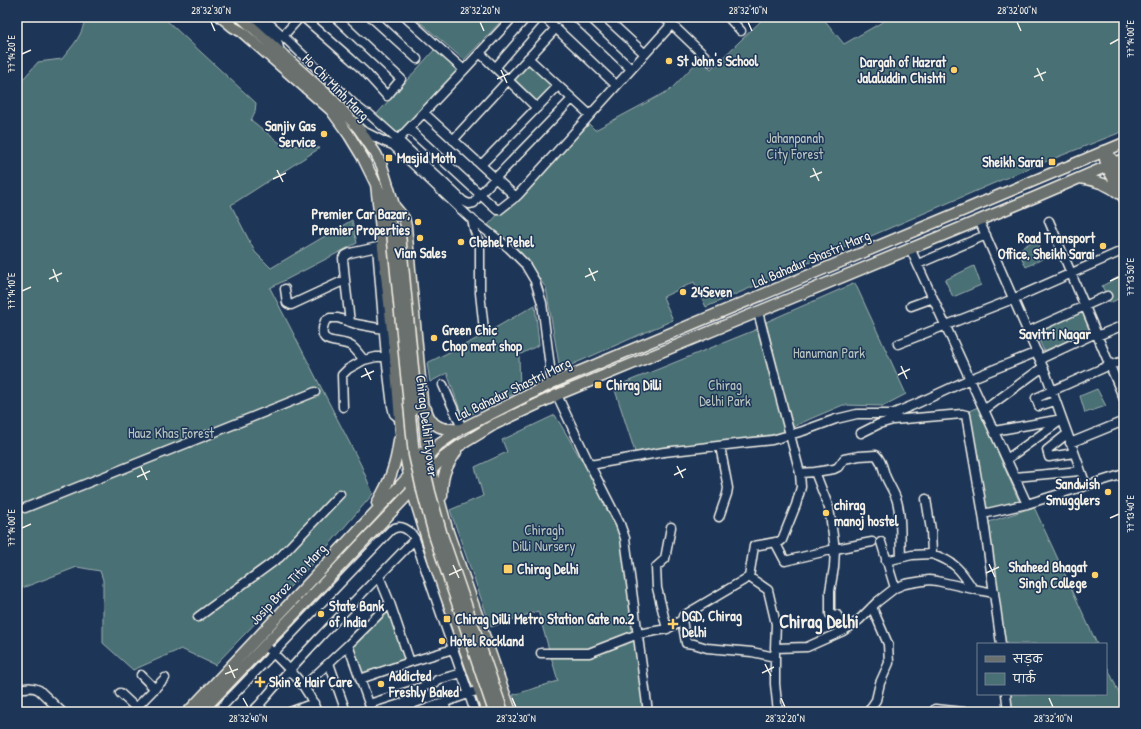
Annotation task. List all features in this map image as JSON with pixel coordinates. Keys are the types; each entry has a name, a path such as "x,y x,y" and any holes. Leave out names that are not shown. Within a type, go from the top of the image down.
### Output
{"main road":[{"name":"Ho Chi Minh Marg","path":"221,17 242,32 330,110 349,135 376,184"},
{"path":"240,17 280,52"},
{"name":"Ho Chi Minh Marg","path":"280,52 334,101 359,129 376,154 382,166 396,208"},
{"name":"Lal Bahadur Shastri Marg","path":"409,476 438,445 462,428 552,383 1124,143"},
{"path":"1103,151 1116,163 1124,178"},
{"path":"1116,163 1124,197"},
{"name":"Lal Bahadur Shastri Marg","path":"412,490 431,470 459,446 495,424 557,395 1116,163"},
{"path":"1080,178 1092,179 1104,183 1124,197"},
{"path":"376,184 388,330 401,432 409,476 435,565 487,712"},
{"name":"Chirag Delhi Flyover","path":"376,184 387,207 396,233 421,454 430,492 442,536 503,712"},
{"path":"396,208 404,218 406,226 426,444 431,470 448,532 511,712"},
{"name":"Chirag Delhi Flyover","path":"396,208 396,233 414,456 422,494 435,538 494,712"},
{"path":"392,357 400,366 407,369 414,365 417,356"},
{"path":"421,394 428,416 439,428 446,430 462,428"},
{"path":"367,521 387,486 397,458 401,432"},
{"path":"442,510 442,484 446,467 459,446"},
{"name":"Josip Broz Tito Marg","path":"188,712 409,476"},
{"name":"Josip Broz Tito Marg","path":"201,712 412,490"},
{"path":"393,511 404,506 410,507 416,510 421,518"},
{"path":"452,613 474,605"}],"street":[{"name":"Ho Chi Minh Marg","path":"229,17 236,23 242,32"},
{"name":"Ho Chi Minh Marg","path":"252,17 277,40 280,52"},
{"path":"262,17 356,106 365,113 369,114 472,219 509,248 525,264 535,281 542,303 552,383"},
{"path":"283,36 301,17 351,59 387,96 401,79 335,17"},
{"path":"371,17 417,59"},
{"path":"405,17 464,70"},
{"path":"396,142 513,17"},
{"path":"496,67 538,17"},
{"path":"544,17 616,85"},
{"path":"576,17 631,69"},
{"path":"605,17 645,54"},
{"path":"728,17 741,30"},
{"path":"409,129 498,210 516,196 645,54 668,19 710,61"},
{"path":"453,140 556,28"},
{"path":"480,52 537,108"},
{"path":"528,58 590,115"},
{"path":"481,165 558,86"},
{"path":"359,129 384,142 396,142 463,201 469,204 474,203 495,178 572,99"},
{"path":"424,113 516,196"},
{"path":"472,219 480,245 480,293 484,330"},
{"path":"979,220 1040,360 1086,485"},
{"path":"1049,222 1124,397"},
{"path":"918,264 986,234"},
{"path":"350,322 344,280 344,258 346,255 380,246"},
{"path":"910,248 1027,504"},
{"path":"898,344 1013,299 1124,250"},
{"path":"285,289 287,303 291,305 344,280"},
{"path":"1027,332 1107,296"},
{"path":"911,306 933,298"},
{"path":"541,653 589,653 638,634 668,629 682,620 683,616 748,577 754,546 782,540 796,505 801,487 800,473 758,312"},
{"path":"364,360 352,346 327,340 324,335 323,326 325,321 330,318 338,318 360,325 388,330"},
{"path":"861,433 916,404 970,379 1040,360 1124,325"},
{"path":"343,407 342,375 348,369 364,360 370,358 392,357"},
{"path":"984,410 1040,360"},
{"path":"1055,401 1039,406 1036,398 1110,365 1124,361"},
{"path":"443,385 462,428"},
{"path":"25,508 315,392"},
{"path":"557,395 620,524 625,538 648,712"},
{"path":"590,465 664,452 772,440 836,419 857,414 893,417 966,415 983,514 1001,643"},
{"path":"994,431 1062,419"},
{"path":"1007,459 1062,419"},
{"path":"1070,443 1124,421"},
{"path":"1067,434 1047,450 1049,457 1074,453"},
{"path":"719,517 728,494 720,446"},
{"path":"800,473 834,470 844,459 876,455 882,465 885,476 896,499 900,523 901,557"},
{"path":"1015,477 1080,471"},
{"path":"815,472 829,508 834,549 834,567 830,592 830,614 837,615 843,631"},
{"path":"983,514 1027,504 1124,474"},
{"path":"198,616 280,557 340,494"},
{"path":"926,499 931,530 932,554"},
{"path":"217,712 391,530 398,527 402,527 409,531 415,539 475,712"},
{"path":"668,629 658,588 656,567 665,559 671,527"},
{"path":"252,712 289,669 334,621 415,539"},
{"path":"775,542 785,561 834,549 877,542 886,561 895,588"},
{"path":"886,561 912,555 932,554 946,559 957,567 973,590"},
{"path":"380,576 410,662"},
{"path":"748,577 768,590 776,624 774,648 775,684 778,712"},
{"path":"774,648 807,646 843,631 859,620 895,588 905,584 928,580 938,581 973,590 994,593"},
{"path":"304,686 390,603"},
{"path":"868,712 876,700 880,683 889,663 888,644 872,607"},
{"path":"682,620 686,642 707,648 752,652 775,657"},
{"path":"265,645 304,686 314,703 317,712"},
{"path":"348,645 370,708 435,683 437,680 462,673"},
{"path":"360,679 453,649"},
{"path":"329,663 346,712"},
{"path":"141,675 155,689"},
{"path":"120,693 134,710 165,678"},
{"path":"17,689 32,686 40,690 62,712"},
{"path":"423,711 479,690"},
{"path":"1006,695 1008,712"},
{"path":"290,712 314,703"},
{"path":"444,703 447,712"},
{"path":"259,705 264,712"},
{"path":"935,708 964,712"}],"green space":[{"name":"Hauz Khas Forest","path":"85,17 163,17 256,103 255,112 251,120 281,144 320,148 231,205 255,252 271,268 352,220 357,243 270,288 361,465 373,494 315,561 215,665 181,649 133,670 103,643 103,580 100,571 77,567 17,590 17,86 38,62 62,59 80,35"},
{"path":"414,17 505,17 464,60"},
{"name":"Jahanpanah City Forest","path":"765,17 822,17 844,44 891,17 1124,17 1124,131 1027,169 706,307 694,282 663,297 673,320 560,370 546,288 522,254 488,225 585,120 595,130 670,90 700,59 711,69"},
{"path":"435,49 458,72 396,137 375,116"},
{"path":"530,64 555,87 537,105 512,82"},
{"path":"1035,240 1044,258 1026,267 1018,250"},
{"path":"974,266 981,285 953,297 945,280"},
{"path":"1124,274 1124,296 1110,303 1102,286"},
{"name":"Hanuman Park","path":"855,283 906,394 883,406 843,405 793,427 766,322"},
{"path":"1080,304 1091,330 1044,351 1032,325"},
{"path":"535,305 539,345 519,355 520,391 463,418 447,373 430,382 427,363 476,339"},
{"name":"Chirag Delhi Park","path":"760,328 789,432 636,455 614,387"},
{"path":"1097,389 1106,406 1085,413 1080,396"},
{"path":"978,407 1019,501 986,510 969,411"},
{"name":"Chiragh Dilli Nursery","path":"555,415 611,510 622,540 646,712 519,712 513,695 558,681 538,611 491,627 450,510 483,496 475,467 507,452 502,440"},
{"path":"1034,507 1097,643 1004,643 989,522"},
{"path":"389,610 405,659 363,674 353,646"},
{"path":"1107,666 1124,704 1124,712 1012,712 1010,695 1107,695"}],"place":[{"name":"St John's School","path":"669,61"},
{"name":"Dargah of Hazrat Jalaluddin Chishti","path":"954,70"},
{"name":"Sanjiv Gas Service","path":"324,134"},
{"name":"Masjid Moth","path":"389,158"},
{"name":"Sheikh Sarai","path":"1052,162"},
{"name":"Premier Car Bazar, Premier Properties","path":"418,222"},
{"name":"Vian Sales","path":"420,238"},
{"name":"Chehel Pehel","path":"461,242"},
{"name":"Road Transport Office, Sheikh Sarai","path":"1103,246"},
{"name":"24Seven","path":"683,292"},
{"name":"Green Chic Chop meat shop","path":"434,338"},
{"name":"Chirag Dilli","path":"598,385"},
{"name":"Sandwish Smugglers","path":"1108,492"},
{"name":"chirag manoj hostel","path":"826,513"},
{"name":"Chirag Delhi","path":"508,569"},
{"name":"Shaheed Bhagat Singh College","path":"1095,575"},
{"name":"State Bank of India","path":"321,614"},
{"name":"Chirag Dilli Metro Station Gate no.2","path":"447,619"},
{"name":"DGD, Chirag Delhi","path":"673,624"},
{"name":"Hotel Rockland","path":"442,641"},
{"name":"Skin & Hair Care","path":"260,682"},
{"name":"Addicted Freshly Baked","path":"381,684"}],"district":[{"name":"Savitri Nagar","path":"1055,334"},
{"name":"Chirag Delhi","path":"819,622"}]}
